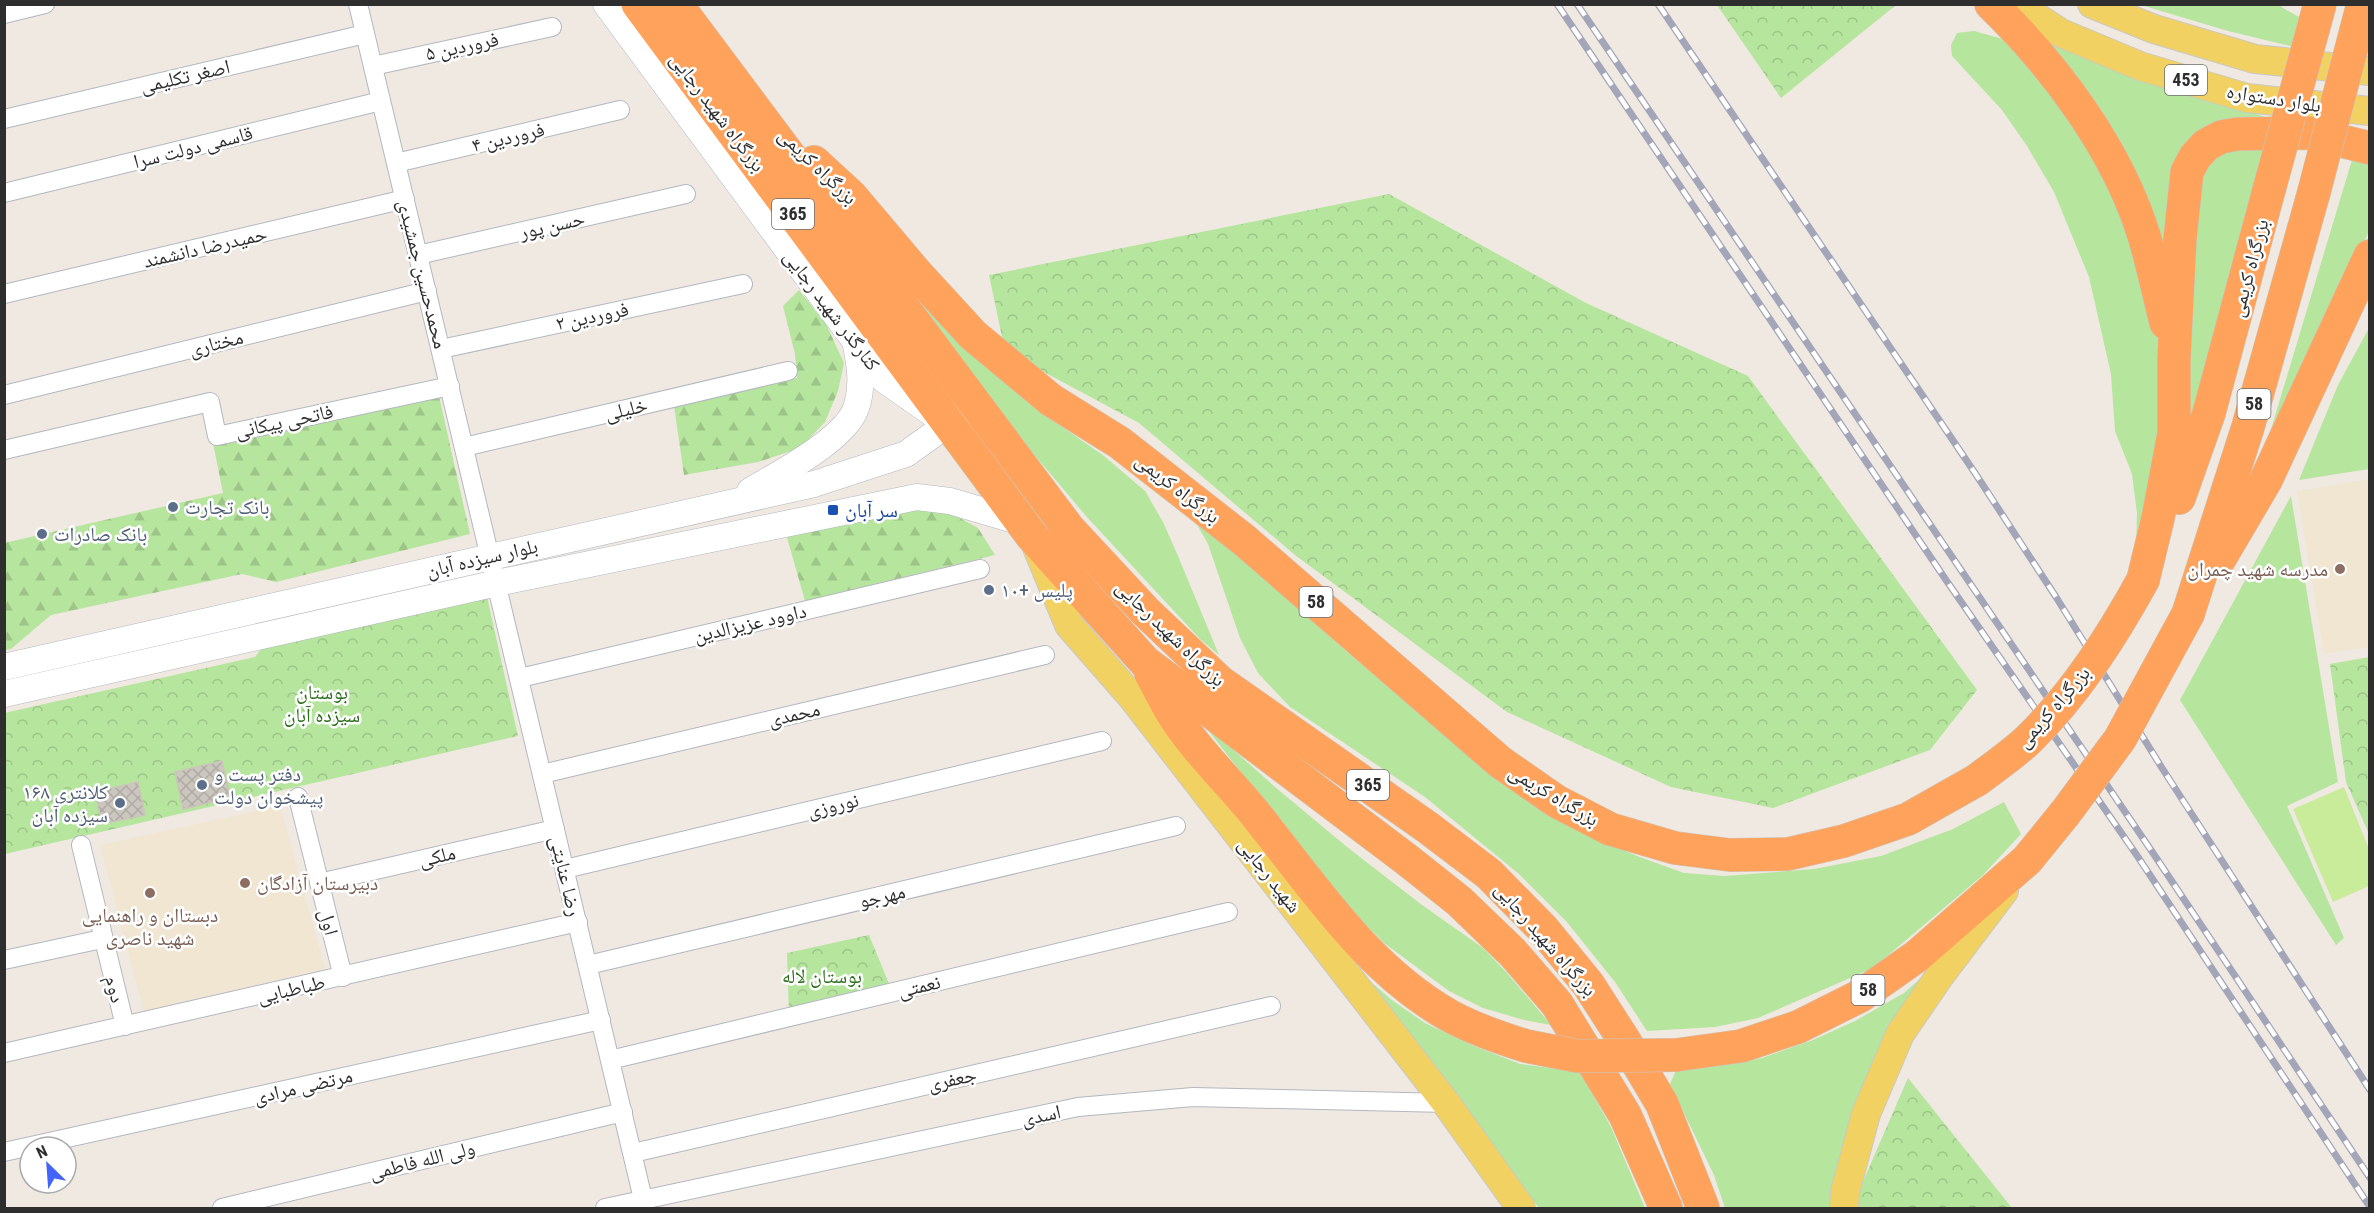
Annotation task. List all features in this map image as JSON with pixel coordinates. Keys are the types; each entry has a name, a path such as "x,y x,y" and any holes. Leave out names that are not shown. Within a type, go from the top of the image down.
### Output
{"highway":[{"name":"بزرگراه شهید رجایی","path":"638,4 1026,528 1145,662 1459,901 1513,953 1557,1004 1625,1114 1666,1209"},
{"path":"1991,4 2016,28 2062,83 2097,136 2122,182 2145,238 2174,358"},
{"path":"2318,4 2332,12 2370,14"},
{"name":"بزرگراه کریمی","path":"750,102 851,196 917,274 973,335 1051,400 1120,443 1244,540 1500,762 1556,801 1610,829 1675,848 1730,855 1788,854 1844,841 1908,819 1977,780 2027,741 2067,696 2112,636 2143,580 2173,514 2209,413 2318,4"},
{"name":"بزرگراه کریمی","path":"1145,662 1178,722 1252,810 1328,907 1373,958 1414,992 1450,1016 1491,1035 1526,1046 1577,1056 1676,1055 1741,1046 1798,1027 1860,996 1917,956 2027,860 2067,812 2120,739 2188,614 2248,427 2314,192 2363,4"},
{"name":"بزرگراه شهید رجایی","path":"685,13 1068,528 1146,612 1220,682 1427,827 1489,874 1543,929 1588,984 1662,1104 1703,1209"},
{"path":"2143,580 2158,518 2174,433 2174,358 2180,239 2187,172 2195,157 2206,145 2221,137 2238,134 2309,133 2370,148"},
{"path":"2188,614 2266,480 2370,256"},
{"path":"2337,328 2370,288"}],"main road":[{"name":"کنارگذر شهید رجایی","path":"606,4 883,379 948,424"},
{"name":"بلوار دستواره","path":"2016,4 2061,33 2140,66 2247,98 2370,111"},
{"name":"بلوار دستواره","path":"2092,4 2154,29 2255,59 2370,71"},
{"path":"734,502 813,452 842,430 857,407 861,377 856,342"},
{"name":"بلوار سیزده آبان","path":"4,667 489,549 734,502 814,484 906,454 976,403"},
{"path":"872,465 888,467 893,470 900,481 899,489 887,502"},
{"name":"بلوار سیزده آبان","path":"4,694 497,583 917,497 950,501 1026,528"},
{"name":"شهید رجایی","path":"1026,528 1069,625 1132,697 1446,1103 1521,1209"},
{"path":"1844,1209 1845,1192 1866,1114 1900,1034 1939,977 2027,860"}],"street":[{"path":"4,14 45,4"},
{"name":"محمدحسین جمشیدی","path":"358,4 489,549"},
{"name":"فروردین ۵","path":"373,66 552,27"},
{"name":"اصغر تکلیمی","path":"4,119 365,33"},
{"name":"قاسمی دولت سرا","path":"4,193 381,100"},
{"name":"فروردین ۴","path":"396,163 620,110"},
{"name":"حسن پور","path":"418,255 686,194"},
{"name":"حمیدرضا دانشمند","path":"4,294 405,200"},
{"name":"فروردین ۲","path":"441,349 743,284"},
{"name":"مختاری","path":"4,395 427,291"},
{"name":"خلیلی","path":"464,447 788,371"},
{"name":"فاتحی پیکانی","path":"4,450 210,402 218,436 450,386"},
{"name":"رضا عنایتی","path":"489,549 644,1204"},
{"name":"داوود عزیزالدین","path":"520,678 980,569"},
{"name":"محمدی","path":"542,774 1045,654"},
{"name":"نوروزی","path":"565,868 1102,741"},
{"name":"اول","path":"298,797 343,977"},
{"name":"مهرجو","path":"588,965 1176,826"},
{"name":"ملکی","path":"319,883 555,829"},
{"name":"دوم","path":"81,845 124,1026"},
{"name":"نعمتی","path":"610,1060 1228,912"},
{"name":"طباطبایی","path":"4,1053 578,922"},
{"path":"4,960 102,939"},
{"name":"جعفری","path":"633,1153 1271,1006"},
{"name":"مرتضی مرادی","path":"4,1152 601,1020"},
{"name":"اسدی","path":"605,1209 644,1204 1078,1107 1193,1097 1446,1103"},
{"name":"ولی الله فاطمی","path":"222,1209 623,1112"}],"shaded area":[{"name":"مدرسه شهید چمران","path":"2369,479 2369,647 2324,654 2297,491"},
{"name":"دبیرستان آزادگان","path":"280,806 325,969 144,1012 100,845"}],"green space":[{"path":"1717,5 1896,5 1781,98"},
{"path":"2141,5 2280,5 2301,18 2294,47 2228,31"},
{"path":"1974,31 2010,41 2105,169 2159,332 2166,422 2136,548 2137,513 2132,474 2115,431 2111,374 2089,277 2054,192 2027,146 2002,110 1952,56 1951,45 1957,33"},
{"path":"2031,35 2271,119 2199,137 2169,290"},
{"path":"2267,144 2186,441 2197,176 2215,156 2241,147"},
{"path":"2352,160 2369,161 2369,231 2260,466"},
{"path":"1389,194 1586,303 1748,376 1977,690 1930,750 1773,808 1671,787 1507,712 1295,555 1139,423 1005,351 989,275"},
{"path":"888,268 984,364 1028,403 1104,456 1145,491 1163,522 1219,655 1200,639 1086,516 1032,452"},
{"path":"799,290 826,324 844,363 838,391 825,422 800,448 758,462 684,475 674,406 797,378 795,354 783,306"},
{"path":"2369,328 2369,469 2299,480 2338,385"},
{"path":"439,396 470,534 276,582 242,574 51,615 11,649 5,650 4,543 223,493 213,443"},
{"path":"2291,496 2338,782 2287,806 2344,938 2336,945 2180,700"},
{"path":"938,506 978,528 995,555 805,601 786,534 900,508"},
{"path":"1190,512 1346,651 1501,783 1576,829 1637,856 1684,873 1725,876 1814,869 1881,856 1953,829 2004,802 2021,834 1983,875 1873,968 1758,1018 1715,1027 1647,1031 1615,982 1566,921 1519,874 1425,797 1290,707 1258,673 1240,638 1208,544"},
{"name":"بوستان سیزده آبان","path":"486,592 518,736 5,854 4,713 255,657 269,638"},
{"path":"2370,657 2369,834 2346,782 2330,664"},
{"path":"1200,720 1347,847 1422,905 1483,948 1551,1025 1483,1008 1449,991 1384,943 1361,920 1310,860"},
{"path":"2344,787 2369,849 2369,886 2333,902 2293,809"},
{"name":"بوستان لاله","path":"869,935 892,991 789,1015 787,953"},
{"path":"1350,964 1393,1001 1425,1023 1520,1064 1580,1072 1611,1127 1645,1208 1539,1208"},
{"path":"1933,967 1836,1208 1725,1208 1714,1175 1670,1084 1676,1070 1711,1067 1762,1058 1813,1040 1855,1021 1904,993"},
{"path":"1908,1078 2012,1208 1857,1208 1858,1193"}],"building":[{"name":"دفتر پست و پیشخوان دولت","path":"222,761 230,798 183,809 175,772"},
{"name":"کلانتری ۱۶۸ سیزده آبان","path":"138,782 145,815 102,824 95,792"}],"railway":[{"path":"1557,4 1946,580 2138,857 2370,1207"},
{"path":"1577,4 2153,853 2370,1178"},
{"path":"1658,4 1975,473 2370,1090"}],"place":[{"name":"بانک تجارت","path":"173,507"},
{"name":"سر آبان","path":"833,510"},
{"name":"بانک صادرات","path":"42,534"},
{"name":"مدرسه شهید چمران","path":"2340,569"},
{"name":"پلیس +۱۰","path":"989,590"},
{"name":"دفتر پست و پیشخوان دولت","path":"202,785"},
{"name":"کلانتری ۱۶۸ سیزده آبان","path":"120,803"},
{"name":"دبیرستان آزادگان","path":"245,883"},
{"name":"دبستاان و راهنمایی شهید ناصری","path":"150,893"}]}
